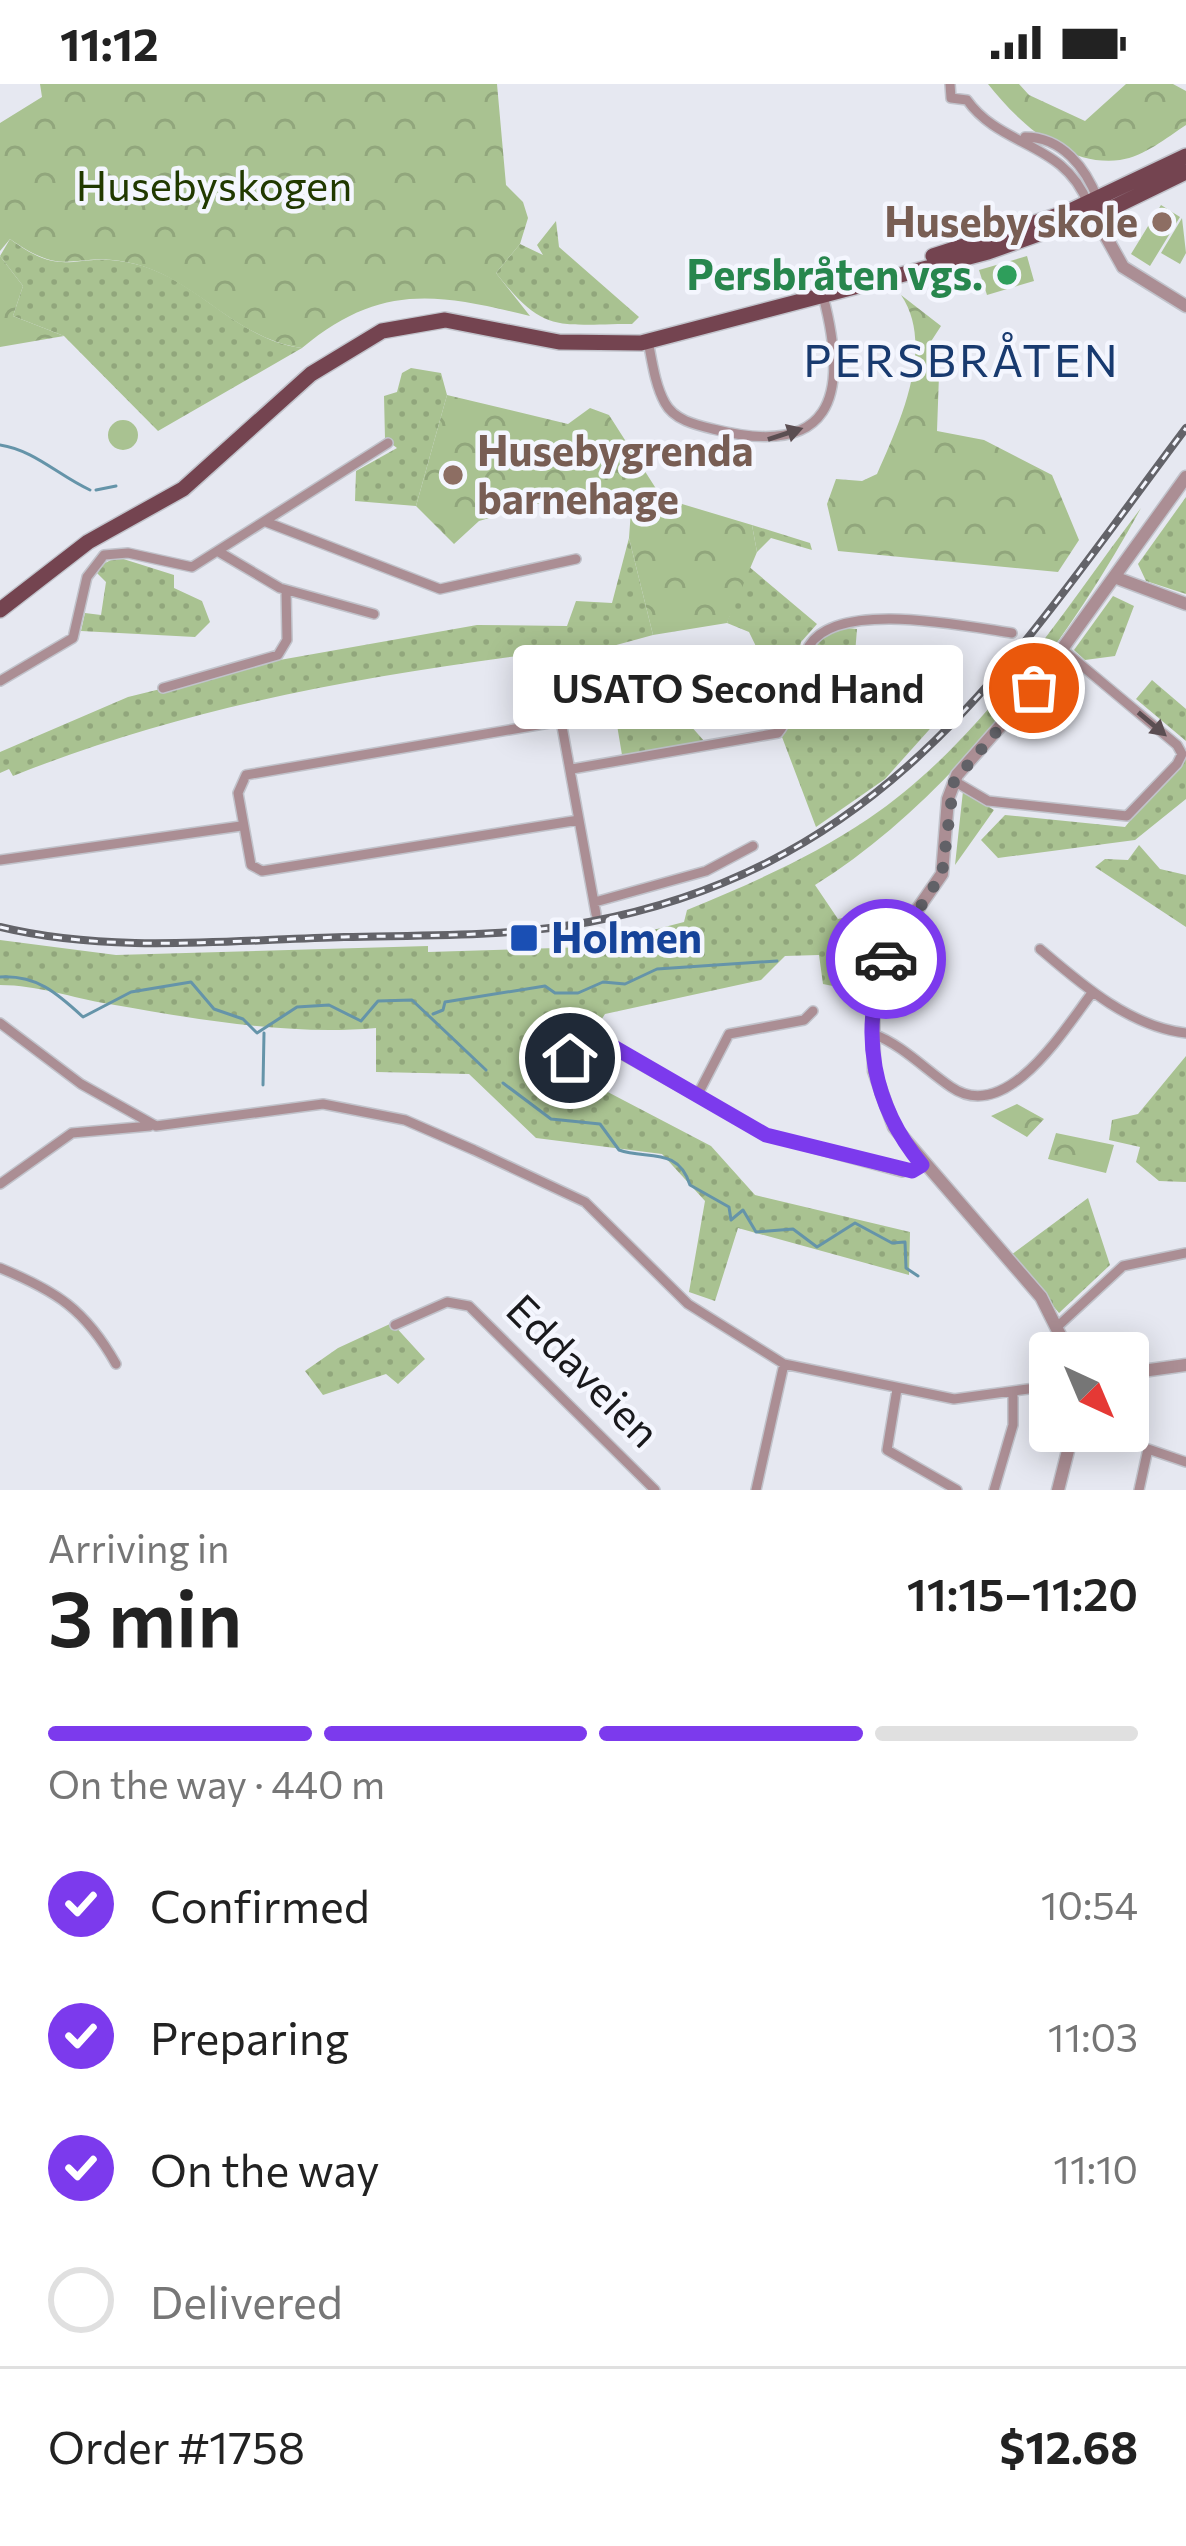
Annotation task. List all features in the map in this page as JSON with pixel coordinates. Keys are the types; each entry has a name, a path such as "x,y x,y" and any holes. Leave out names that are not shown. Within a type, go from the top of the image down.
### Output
{"main road":[{"path":"1094,206 1186,156"},
{"path":"0,610 109,521 216,458 326,363 366,338 400,325 461,321 560,342 650,338 909,268 988,252 1186,172"}],"street":[{"path":"950,84 951,98 967,100 988,124 1063,162 1094,206 1123,268 1183,306"},
{"path":"967,100 971,87"},
{"path":"650,338 671,411 699,426 778,439 813,422 832,392 835,339 822,292"},
{"path":"0,681 73,638 87,578 97,560 121,552 186,569 388,443"},
{"path":"1060,1332 1036,1291 922,1165 885,1109 872,1034 875,992 886,959 945,867 954,781 1062,649 1186,477"},
{"path":"266,522 440,589 576,559"},
{"path":"86,543 97,560"},
{"path":"219,552 286,590 374,614"},
{"path":"1117,573 1146,591 1186,604"},
{"path":"164,688 278,655 287,640 286,590"},
{"path":"572,769 778,733 807,650 824,629 841,622 874,619 1012,633"},
{"path":"954,781 977,797 999,803 1127,816 1181,759 1177,746 1062,649"},
{"path":"579,820 262,871 250,865 238,787 250,773 560,722 572,769 596,908 706,871 753,846"},
{"path":"0,860 242,826"},
{"path":"1040,949 1092,993 1166,1031 1186,1033"},
{"path":"872,1034 962,1094 983,1098 1007,1087 1043,1055 1092,993"},
{"path":"698,1094 729,1034 804,1020 814,1011"},
{"path":"0,1023 81,1084 156,1126"},
{"path":"584,1078 570,1070 570,1058 584,1044 604,1044 766,1135 902,1172 922,1165"},
{"path":"0,1184 72,1133 309,1105 405,1120 585,1202 688,1304 784,1364 954,1399 1029,1390"},
{"path":"1058,1326 1123,1266 1186,1253"},
{"path":"0,1268 56,1293 86,1319 116,1364"},
{"name":"Eddaveien","path":"394,1325 446,1302 469,1306 655,1490"},
{"path":"756,1490 784,1364"},
{"path":"1149,1370 1186,1365"},
{"path":"897,1389 887,1450 957,1490"},
{"path":"994,1490 1010,1441 1012,1393"},
{"path":"1139,1490 1148,1449 1186,1462"},
{"path":"1058,1490 1068,1452"}],"green space":[{"name":"Husebyskogen","path":"40,84 497,84 506,185 523,202 528,218 520,244 496,273 530,316 466,302 410,299 357,312 302,348 255,332 150,269 108,260 57,261 10,239 0,251 0,123 42,97"},
{"path":"988,84 1019,84 1029,95 1085,121 1126,84 1173,84 1186,91 1186,125 1129,158 1100,160 1045,139"},
{"path":"1161,205 1180,217 1150,266 1131,254"},
{"path":"1182,218 1186,253 1180,264 1161,253"},
{"path":"556,221 559,247 639,317 632,324 554,322 527,307 496,273 520,244 543,255 537,245"},
{"path":"10,239 57,262 108,260 150,268 255,332 302,348 158,431 64,336 13,316 23,286 0,256"},
{"name":"Husebyskogen","path":"0,256 23,286 13,316 64,336 0,347"},
{"name":"Persbråten vgs.","path":"1027,256 1034,281 987,295 979,270"},
{"path":"901,295 941,326 930,343 939,375 937,431 984,440 1052,475 1079,540 1058,572 838,551 827,504 836,479 862,481 877,474 910,385 915,337"},
{"path":"411,368 441,373 447,395 416,506 355,501 356,471 397,448 385,439 384,396 397,392 402,373"},
{"path":"447,395 568,424 590,408 609,415 662,498 752,525 757,552 727,623 653,635 629,538 631,510 585,490 479,521 454,544 416,506"},
{"path":"123,420 134,424 138,435 134,446 123,450 112,446 108,435 112,424"},
{"path":"1186,497 1186,594 1146,581 1138,564"},
{"path":"1141,508 1077,614 1000,717 912,810 815,885 838,919 882,908 854,945 838,947 862,992 823,984 819,955 785,956 761,980 605,1014 591,1036 561,1038 558,1066 711,1146 755,1195 910,1232 909,1275 738,1228 715,1301 689,1292 705,1201 662,1154 536,1138 469,1074 376,1072 376,1028 242,1025 0,985 0,940 116,955 428,946 428,952 587,947 684,922 687,910 825,846 909,788 983,715"},
{"path":"752,525 810,543 812,550 771,538 757,552"},
{"path":"629,538 653,635 565,659 540,653 405,672 272,698 142,731 13,776 9,769 0,773 0,752 128,697 274,661 477,625 567,626 576,601 612,603"},
{"path":"117,557 174,575 174,588 202,601 210,622 195,637 81,631 85,613 101,615 106,582 96,572"},
{"path":"747,565 817,624 801,642 796,667 768,671 749,632 727,623"},
{"path":"1113,596 1134,606 1115,656 1085,660 1074,650"},
{"path":"837,627 857,629 853,679 955,701 885,779 816,827 782,737 790,725 809,645"},
{"path":"652,680 678,693 689,690 695,711 682,716 705,742 622,755 615,713 560,720 563,711 608,703 611,683"},
{"path":"1152,680 1186,709 1186,741 1136,699"},
{"path":"1186,751 1186,799 1135,840 998,858 981,840 1005,815 1125,827"},
{"path":"963,791 994,810 955,865"},
{"path":"1139,845 1160,869 1186,875 1186,927 1095,867 1105,859 1128,860"},
{"path":"1186,1056 1186,1182 1159,1181 1136,1162 1140,1147 1109,1140 1112,1120 1138,1114"},
{"path":"1017,1104 1044,1119 1027,1137 991,1116"},
{"path":"1056,1133 1114,1145 1106,1173 1048,1159"},
{"path":"1088,1198 1110,1265 1059,1313 1011,1255"},
{"path":"392,1323 425,1359 398,1384 386,1374 323,1395 305,1371 338,1348"}],"waterway":[{"path":"0,445 35,458 90,490"},
{"path":"96,490 116,486"},
{"path":"433,1014 443,1010 445,1002 545,986 555,993 578,993 603,982 625,984 657,969 777,961"},
{"path":"0,977 45,987 83,1017 131,992 191,982 214,1009 243,1019 257,1033 297,1007 329,1005 361,1021 378,1001 412,1000 486,1070"},
{"path":"263,1085 264,1033"},
{"path":"503,1083 551,1119 600,1124 619,1150 678,1164 690,1185 729,1207 731,1220 743,1210 756,1232 793,1229 817,1247 855,1223 892,1243 905,1242 906,1268 918,1276"}],"railway":[{"path":"0,927 128,943 467,934 589,922 695,894 786,853 866,800 937,739 1063,593 1186,428"}],"way so far":[{"path":"886,959 945,867 947,806 954,781 1034,688"}],"place":[{"name":"Huseby skole","path":"1162,222"},
{"name":"Persbråten vgs.","path":"1007,275"},
{"name":"Husebygrenda barnehage","path":"453,475"},
{"name":"USATO Second Hand","path":"1034,688"},
{"name":"Holmen","path":"524,938"}],"district":[{"name":"PERSBRÅTEN","path":"962,361"}],"route":[{"path":"570,1058 584,1044 612,1046 766,1135 912,1171 922,1165 885,1109 873,1059 873,1003 886,959"}]}
